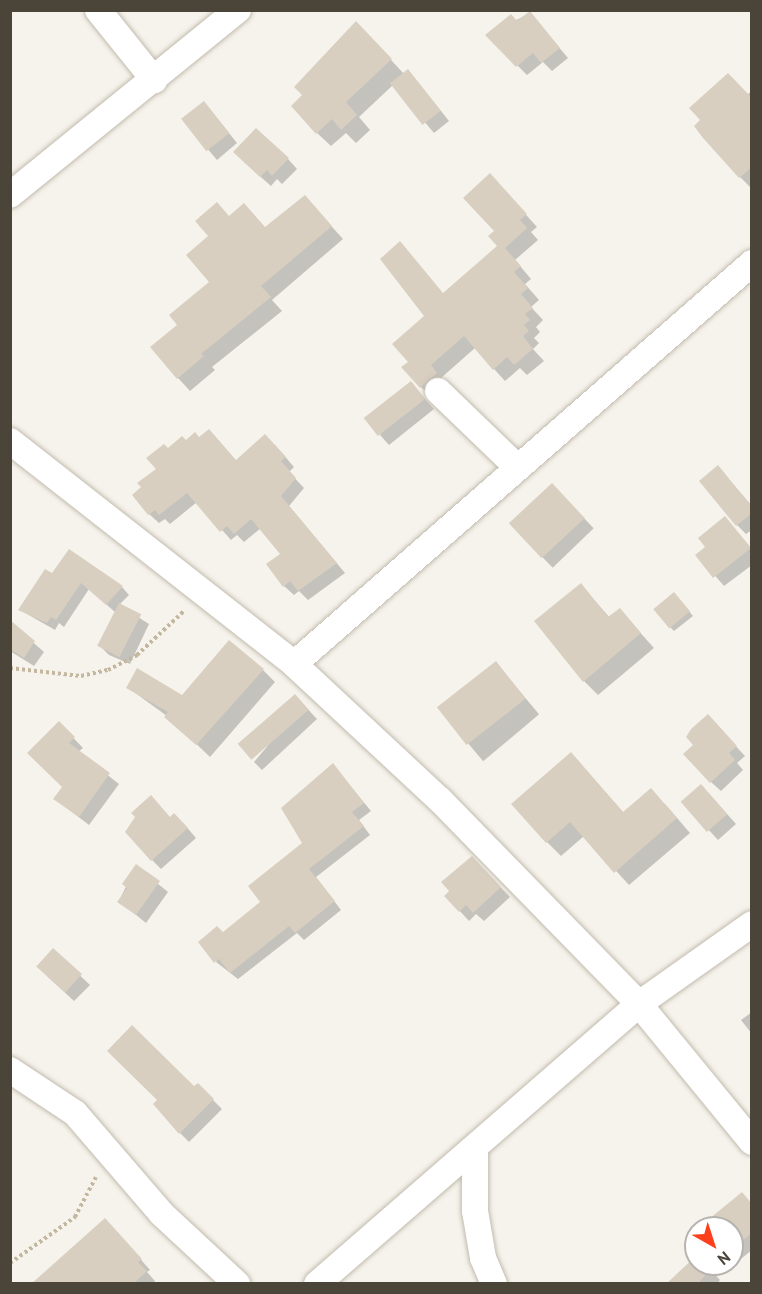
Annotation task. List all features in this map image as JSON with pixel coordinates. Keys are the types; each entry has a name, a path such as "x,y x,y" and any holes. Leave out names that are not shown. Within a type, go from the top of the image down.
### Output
{"street":[{"path":"98,10 154,80"},
{"path":"10,195 238,10"},
{"path":"294,664 516,466 750,266"},
{"path":"438,391 516,466"},
{"path":"10,441 294,664 440,800 639,1004 752,1142"},
{"path":"317,1284 639,1004 752,924"},
{"path":"10,1071 75,1113 105,1151 162,1214 237,1284"},
{"path":"475,1148 475,1211 483,1258 494,1284"}],"path":[{"path":"10,668 81,676 108,670 136,655 202,594"},
{"path":"10,1263 75,1216 89,1197 105,1151"}],"building":[{"path":"530,11 560,48 541,63 533,53 516,67 485,35 511,14 517,21"},
{"path":"356,21 392,59 346,102 357,115 341,130 332,119 316,134 291,106 302,95 294,87"},
{"path":"408,69 441,111 423,125 390,83"},
{"path":"728,73 752,98 752,167 739,178 694,126 700,120 689,108"},
{"path":"204,101 229,133 206,151 181,119"},
{"path":"256,128 289,158 272,176 267,170 260,177 233,152"},
{"path":"490,173 527,214 520,220 527,228 505,248 521,266 514,272 528,288 521,294 533,308 525,314 530,320 524,325 529,331 523,336 533,349 514,365 507,357 493,370 464,336 431,365 437,373 420,388 401,367 408,362 392,344 424,316 380,259 400,241 443,293 497,246 488,236 494,231 463,198"},
{"path":"305,195 332,226 261,286 271,297 201,354 204,356 177,379 150,347 177,325 169,315 209,282 186,255 208,236 195,221 217,202 229,216 244,203 265,227"},
{"path":"411,381 425,399 378,436 364,418"},
{"path":"209,429 236,460 265,434 286,457 281,461 296,478 281,496 337,563 298,591 290,581 283,587 266,564 280,554 251,519 234,534 227,526 220,532 187,493 159,515 155,510 148,515 132,495 141,487 137,483 156,469 146,458 164,444 168,448 182,436 186,440 195,432 199,437"},
{"path":"718,465 752,507 752,513 736,526 699,481"},
{"path":"552,483 585,518 542,558 509,523"},
{"path":"725,516 751,548 713,578 695,555 705,547 698,538"},
{"path":"69,549 123,586 106,605 81,583 56,620 51,617 47,623 18,610 45,569 52,573"},
{"path":"581,583 608,617 620,608 641,633 583,682 534,621"},
{"path":"674,592 690,611 669,629 653,609"},
{"path":"119,603 141,614 119,657 97,646"},
{"path":"10,620 35,641 24,658 10,649"},
{"path":"229,640 264,669 196,745 164,717 168,712 126,688 137,668 182,695"},
{"path":"496,661 526,699 466,745 437,707"},
{"path":"295,694 309,710 251,760 238,744"},
{"path":"708,714 737,746 729,753 735,760 710,783 683,754 693,745 686,737 691,729"},
{"path":"59,721 75,737 69,743 110,773 79,817 53,799 62,787 27,753"},
{"path":"571,752 623,812 651,788 677,818 614,873 570,822 546,843 511,804"},
{"path":"333,763 364,803 352,812 364,826 309,869 335,901 295,933 289,926 230,973 219,959 214,963 198,942 217,926 223,932 260,902 248,886 302,843 281,808"},
{"path":"701,784 727,814 707,832 681,802"},
{"path":"151,795 170,817 174,813 188,828 151,861 125,832 135,817 131,813"},
{"path":"472,856 501,887 473,913 466,905 459,912 444,896 449,891 441,882"},
{"path":"136,864 160,881 136,915 117,902 127,888 122,884"},
{"path":"53,948 82,974 65,993 36,967"},
{"path":"132,1025 194,1086 198,1083 214,1099 179,1134 153,1104 157,1100 107,1051"},
{"path":"742,1192 752,1204 752,1233 744,1239 744,1216 713,1216"},
{"path":"105,1218 142,1259 138,1262 147,1271 133,1284 31,1284"},
{"path":"684,1267 684,1276 704,1276 698,1284 666,1284"}]}
